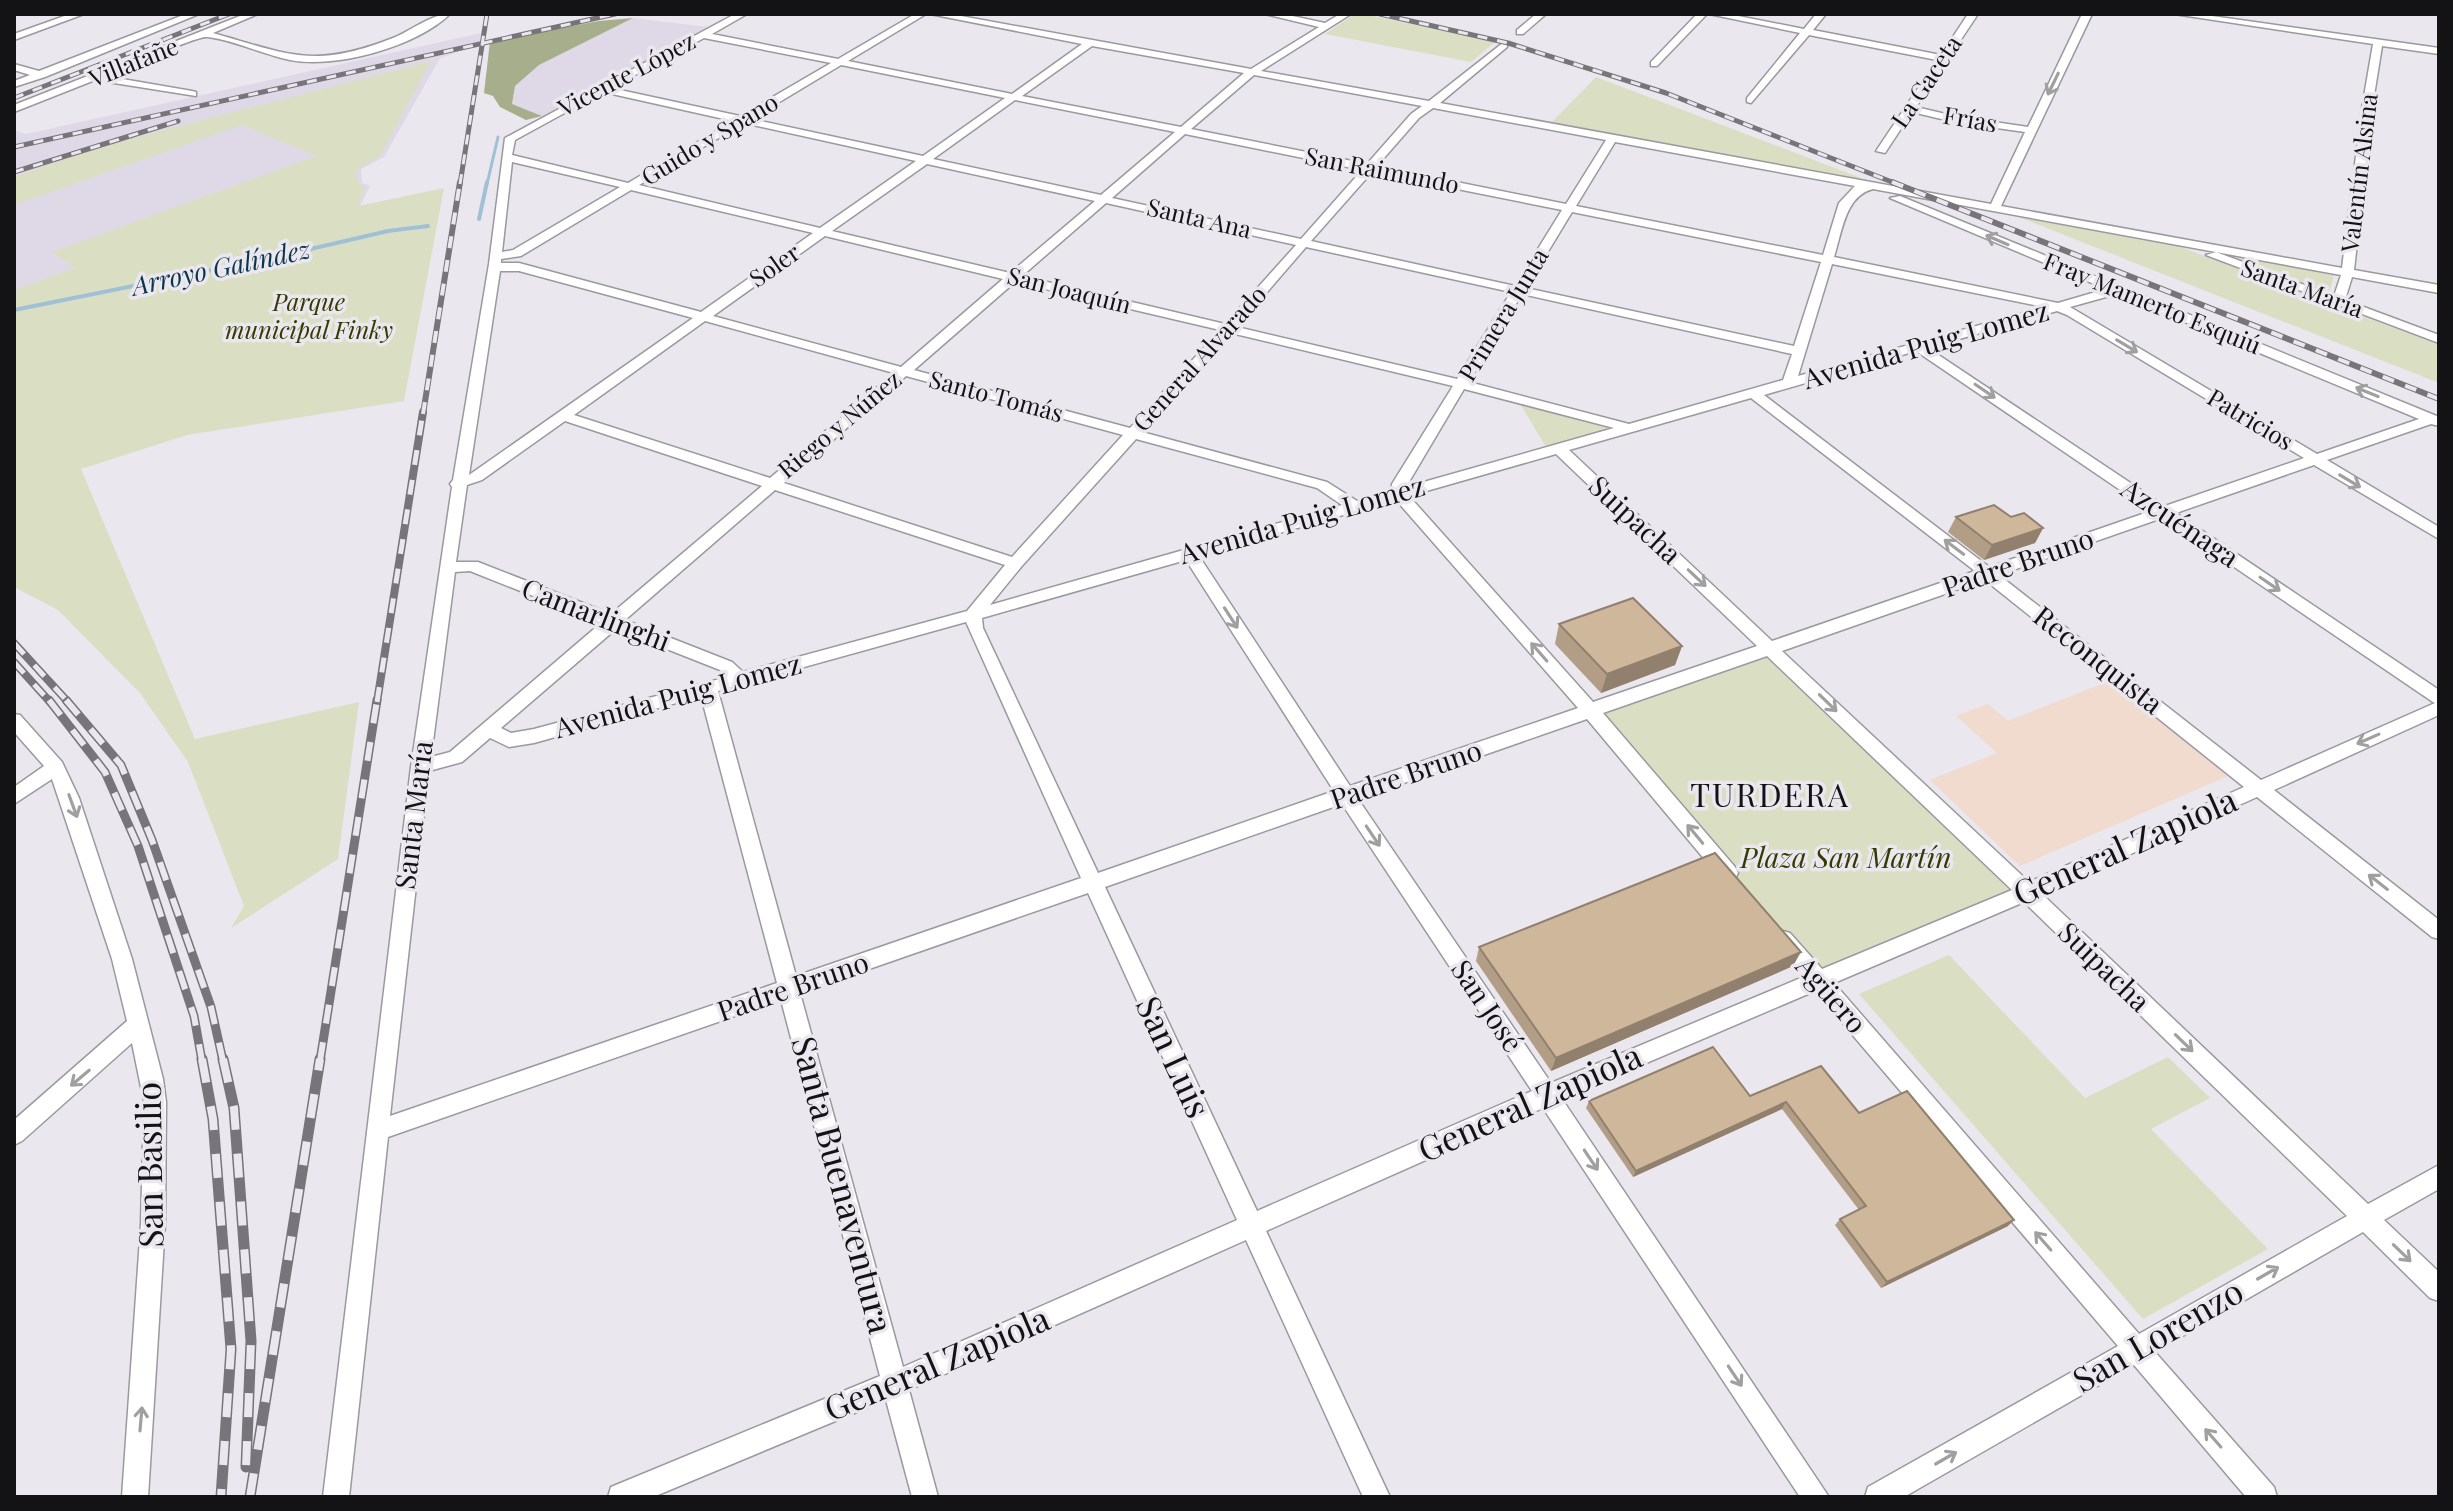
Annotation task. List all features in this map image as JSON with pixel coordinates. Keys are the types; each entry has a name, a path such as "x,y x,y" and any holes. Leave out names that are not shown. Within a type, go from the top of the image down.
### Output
{"street":[{"path":"14,37 79,14"},
{"path":"14,84 194,14"},
{"name":"Villafañe","path":"14,109 253,14"},
{"path":"207,34 316,61 384,44 428,27 445,14"},
{"name":"Vicente López","path":"512,135 742,14"},
{"name":"Guido y Spano","path":"494,262 517,253 921,14"},
{"path":"935,14 2439,289"},
{"path":"1270,14 1327,26"},
{"name":"Riego y Núñez","path":"420,767 456,757 1182,130 1253,71 1346,14"},
{"path":"1520,32 1541,14"},
{"path":"1654,64 1702,14"},
{"path":"1714,14 1943,58"},
{"path":"1751,100 1821,14"},
{"name":"La Gaceta","path":"1881,151 1973,14"},
{"path":"1994,209 2087,14"},
{"path":"2179,14 2303,27 2439,51"},
{"name":"San Raimundo","path":"703,35 2060,307"},
{"name":"Soler","path":"457,484 477,477 1091,42"},
{"name":"Valentín Alsina","path":"2338,302 2348,272 2378,42"},
{"name":"General Alvarado","path":"973,615 1015,563 1228,329 1415,116 1504,45"},
{"path":"14,67 42,75"},
{"path":"98,78 192,94"},
{"name":"Santa Ana","path":"601,89 1797,351"},
{"name":"Frías","path":"1909,108 1966,121 2030,130"},
{"name":"Santa María","path":"336,1497 420,767 457,484 494,262 506,157 512,135"},
{"name":"Primera Junta","path":"1398,493 1399,484 1613,137"},
{"name":"San Joaquín","path":"506,157 1461,384 1631,428"},
{"path":"1789,384 1845,203 1852,193 1865,185"},
{"name":"Fray Mamerto Esquiú","path":"1865,185 2436,421"},
{"name":"Santa María","path":"2165,238 2439,339"},
{"name":"Santo Tomás","path":"494,262 1322,485 1354,506"},
{"name":"Avenida Puig Lomez","path":"488,729 501,738 519,740 973,615 2117,290"},
{"name":"Patricios","path":"2060,307 2439,534"},
{"name":"Azcuénaga","path":"1920,348 2439,698"},
{"name":"Reconquista","path":"1754,394 1987,573 2439,931"},
{"path":"563,416 1015,563"},
{"name":"Padre Bruno","path":"379,1130 1987,573 2436,421"},
{"name":"Suipacha","path":"1558,448 2027,892 2439,1289"},
{"path":"1398,493 1590,710 1738,886"},
{"name":"San José","path":"1189,553 1346,795 1816,1497"},
{"name":"Camarlinghi","path":"446,567 472,566 726,666 739,679"},
{"name":"San Luis","path":"973,615 975,628 1092,885 1377,1497"},
{"name":"Santa Buenaventura","path":"708,688 925,1497"},
{"name":"General Zapiola","path":"621,1497 895,1383 1547,1095 2027,892 2439,708"},
{"name":"San Basilio","path":"14,720 56,767 79,824 117,944 155,1102 151,1268 135,1497"},
{"path":"14,797 56,767"},
{"name":"Agüero","path":"1768,921 2264,1497"},
{"path":"14,1134 137,1025"},
{"name":"San Lorenzo","path":"1878,1497 2439,1176"}],"shaded area":[{"path":"633,18 708,27 542,116 512,104 515,86 539,65"},
{"path":"481,33 479,45 440,58 384,157 361,169 362,183 370,186 356,214 14,296 14,130 26,134"},
{"path":"2109,681 2228,776 2020,866 1930,780 1997,753 1956,716 1988,704 2008,721"}],"green space":[{"path":"1355,14 1495,42 1471,62 1325,34"},
{"path":"633,18 539,65 515,86 512,104 542,116 526,120 500,107 493,96 484,93 490,41 599,21"},
{"name":"Parque municipal Finky","path":"431,61 380,156 356,170 358,184 365,187 358,206 444,188 404,401 187,435 81,469 195,739 359,702 338,859 231,928 244,906 188,762 140,693 58,610 14,587 14,290 75,268 52,252 316,156 242,125 14,205 14,177 106,145"},
{"path":"1596,77 1869,181 1552,122"},
{"path":"2011,214 2173,244 2439,345 2439,383"},
{"path":"2200,247 2334,275 2329,295"},
{"path":"1520,404 1613,430 1546,447"},
{"name":"Plaza San Martín","path":"1772,649 2027,892 1817,979 1590,710"},
{"path":"1949,955 2085,1098 2168,1057 2210,1098 2151,1129 2268,1249 2143,1319 1859,994"}],"building":[{"path":"1994,505 2011,517 2024,513 2043,528 1992,545 1956,517"},
{"path":"1633,598 1682,646 1607,674 1559,624"},
{"path":"1715,853 1801,952 1556,1058 1479,947"},
{"path":"1713,1047 1750,1096 1821,1066 1859,1113 1907,1091 2014,1220 1887,1282 1840,1219 1866,1206 1786,1102 1636,1171 1589,1101"}],"waterway":[{"name":"Arroyo Galíndez","path":"487,184 498,137"},
{"name":"Arroyo Galíndez","path":"479,219 487,182"},
{"name":"Arroyo Galíndez","path":"14,310 272,258 388,231 428,226"}],"railway":[{"path":"14,98 229,14"},
{"path":"482,43 487,14"},
{"path":"482,43 615,14"},
{"path":"1380,14 1508,43 1666,93 1897,184"},
{"path":"14,147 482,43"},
{"path":"460,184 482,43"},
{"path":"14,172 178,121"},
{"path":"423,414 460,182"},
{"path":"1892,182 2439,399"},
{"path":"377,702 423,412"},
{"path":"14,643 68,702"},
{"path":"14,662 50,702"},
{"path":"49,700 105,772 138,846 194,1016 202,1061"},
{"path":"66,700 121,765 152,840 211,1007 223,1061"},
{"path":"320,1061 377,700"},
{"path":"202,1059 213,1119 231,1349 221,1497"},
{"path":"223,1059 234,1108 251,1341 246,1467"},
{"path":"250,1497 320,1059"}],"district":[{"name":"TURDERA","path":"1770,796"}]}
